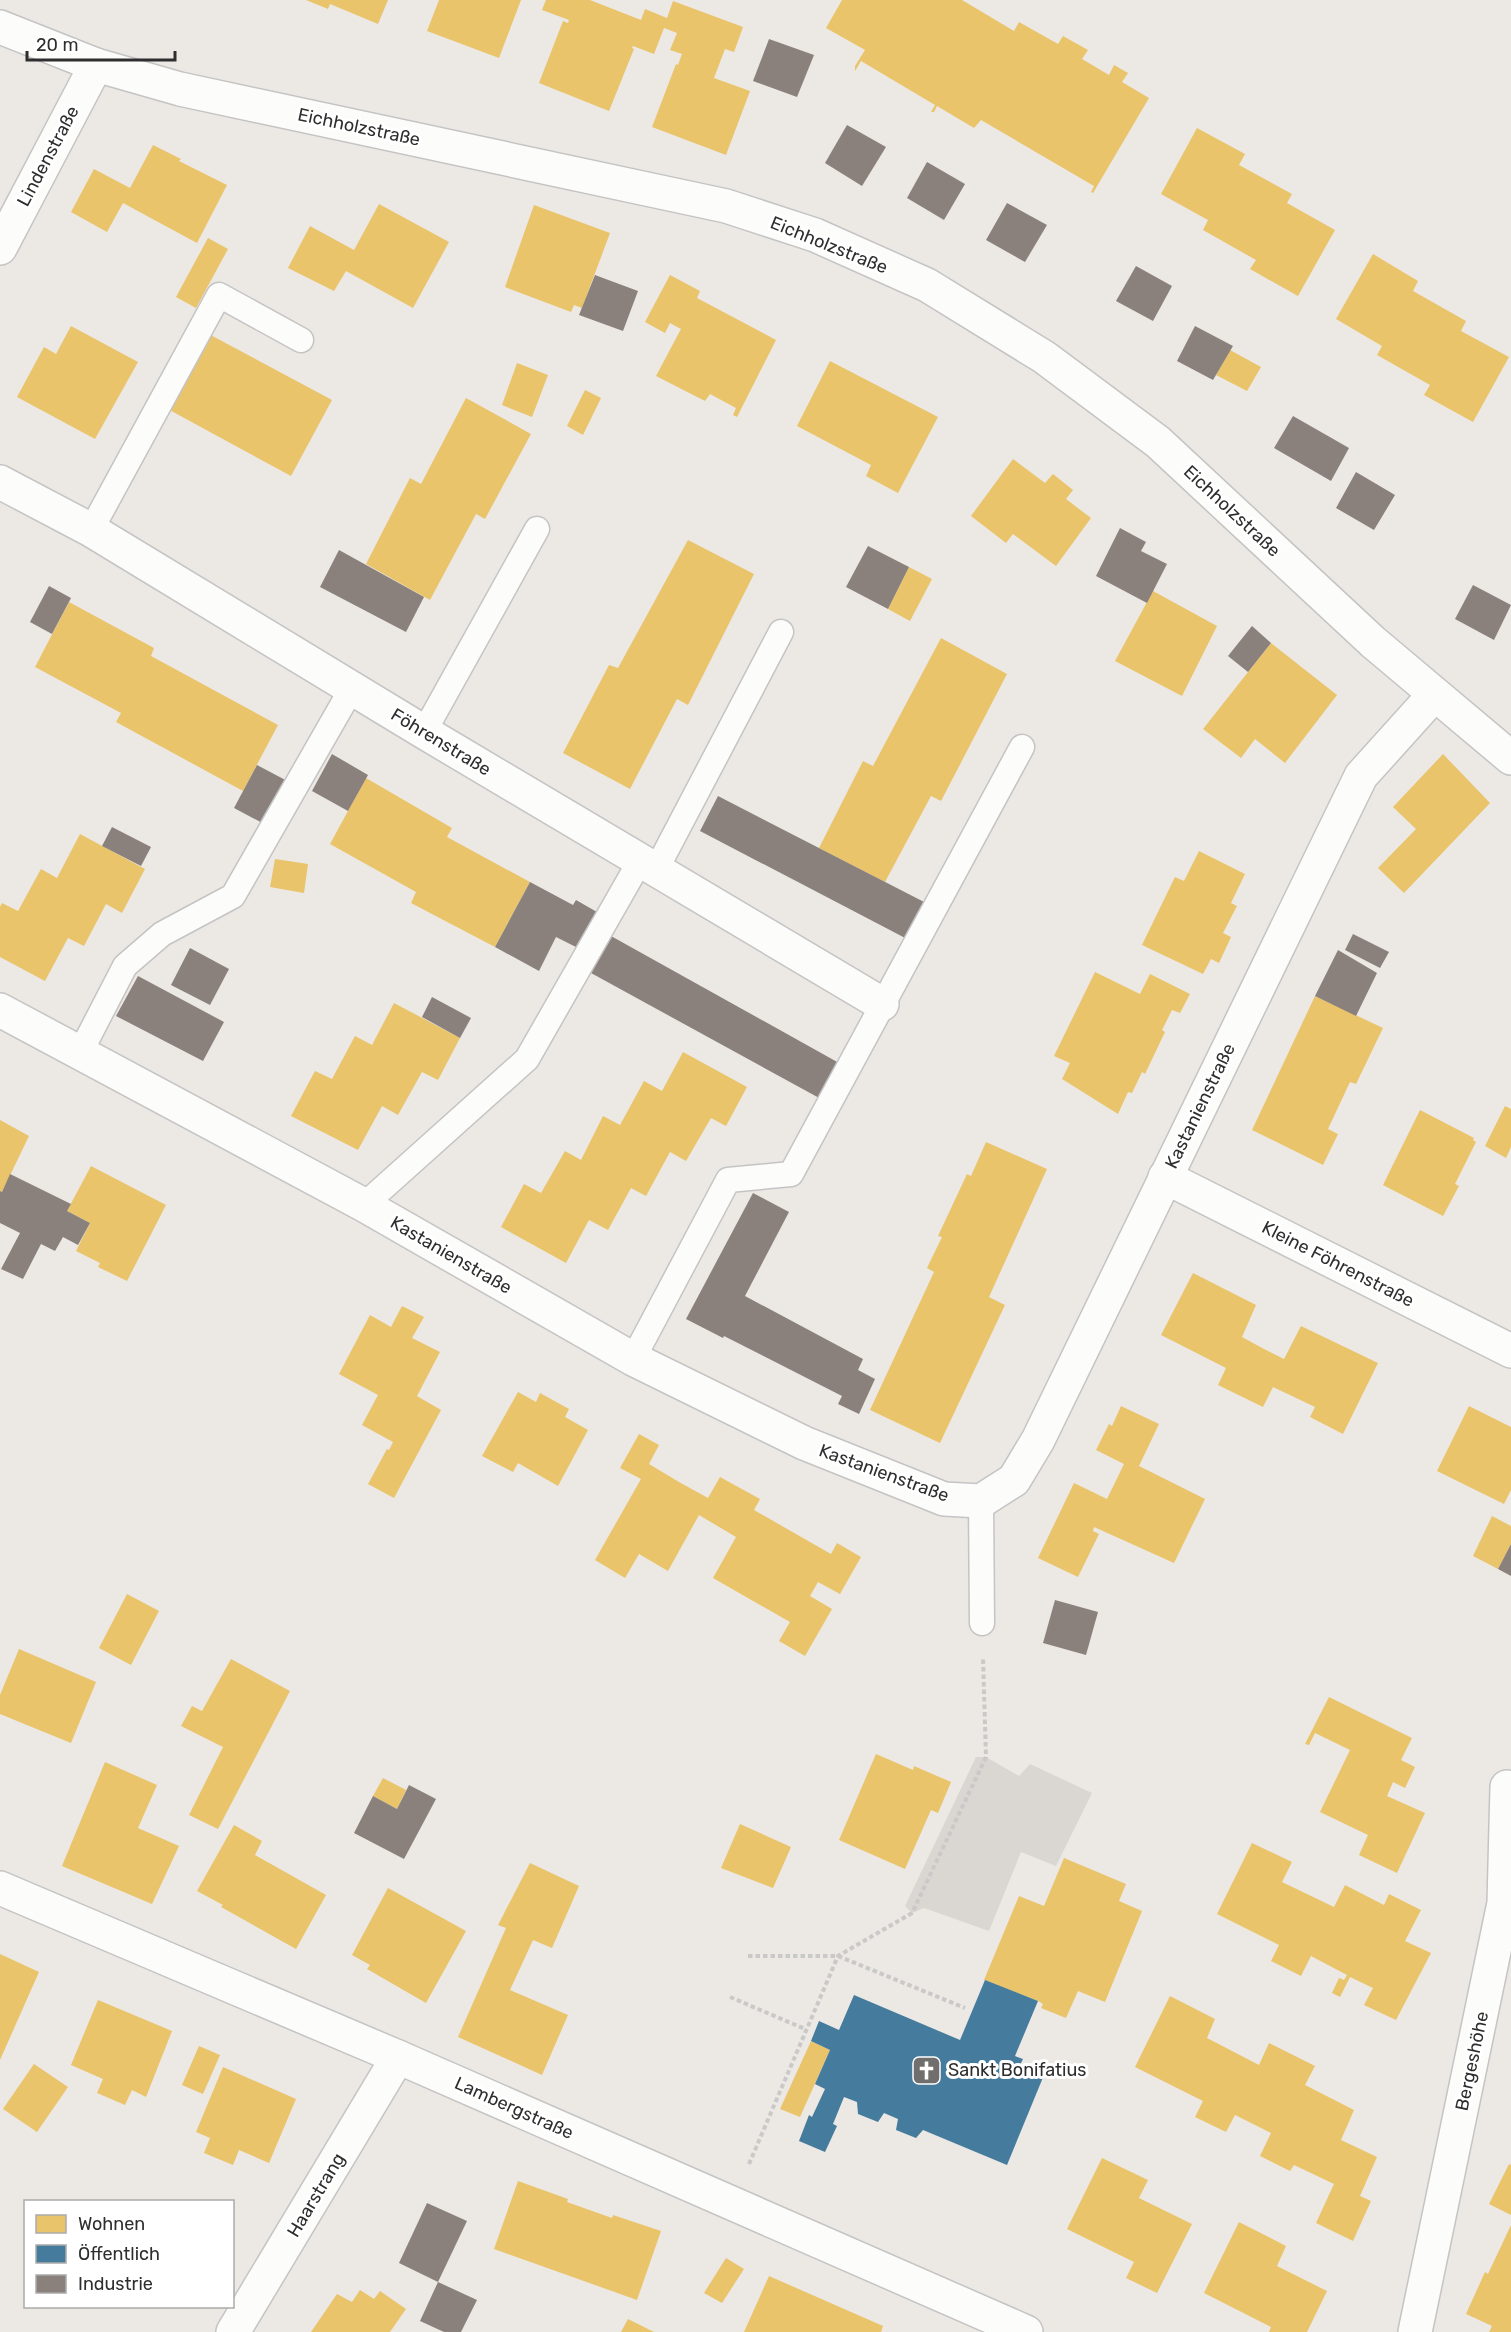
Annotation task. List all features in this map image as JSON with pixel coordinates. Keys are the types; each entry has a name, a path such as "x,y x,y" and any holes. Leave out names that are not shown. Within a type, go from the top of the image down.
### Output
{"street":[{"name":"Eichholzstraße","path":"0,27 96,65 180,89 726,206 815,235 927,285 1044,357 1158,442 1373,642 1511,759"},
{"name":"Lindenstraße","path":"0,248 96,65"},
{"name":"Föhrenstraße","path":"0,482 91,530 424,732 882,1004"},
{"name":"Kastanienstraße","path":"0,1010 364,1205 633,1359 804,1443 944,1499 981,1500 1014,1480 1038,1440 1360,776 1434,695"},
{"name":"Kleine Föhrenstraße","path":"1165,1177 1511,1351"},
{"name":"Bergeshöhe","path":"1415,2332 1504,1903 1507,1787"},
{"name":"Lambergstraße","path":"0,1888 398,2057 1026,2332"},
{"name":"Haarstrang","path":"233,2332 398,2057"}],"lane":[{"path":"91,530 219,295 301,340"},
{"path":"424,732 537,529"},
{"path":"364,1205 527,1059 648,866 781,632"},
{"path":"80,1053 125,966 162,934 233,896 352,688"},
{"path":"633,1359 729,1180 791,1174 1022,747"},
{"path":"981,1500 982,1623"}],"path":[{"path":"732,2203 838,1956 912,1913 986,1757 982,1623"},
{"path":"748,1956 838,1956 965,2008"},
{"path":"730,1997 806,2029"}],"shaded area":[{"path":"976,1757 986,1757 1019,1776 1030,1764 1092,1793 1056,1866 1021,1852 989,1931 924,1908 912,1913 905,1906"}],"building: Wohnen":[{"path":"306,0 388,0 378,24 330,4 328,9"},
{"path":"439,0 521,0 499,58 427,31"},
{"path":"546,0 590,0 641,20 645,9 667,18 673,1 743,27 734,52 725,49 714,78 750,91 726,155 652,127 682,54 670,50 677,33 664,28 654,54 633,46 634,49 609,111 539,83 563,21 568,23 569,20 542,10"},
{"path":"842,0 962,0 1014,31 1019,22 1058,44 1063,36 1088,50 1082,59 1109,75 1114,65 1128,73 1122,82 1149,98 1093,193 1091,192 1094,186 981,120 974,128 937,106 934,112 931,112 935,105 861,61 855,71 855,66 865,50 826,28"},
{"path":"1197,128 1245,154 1239,165 1292,194 1287,203 1335,230 1298,296 1250,269 1256,260 1203,230 1208,220 1161,194"},
{"path":"153,145 227,185 197,243 123,203 107,232 71,212 94,169 130,188"},
{"path":"379,204 449,242 413,308 346,271 334,291 288,268 310,226 354,250"},
{"path":"534,205 610,233 582,308 574,305 571,312 505,287"},
{"path":"208,238 228,249 196,308 176,297"},
{"path":"1373,254 1418,281 1413,291 1466,321 1461,331 1509,357 1473,422 1424,395 1430,385 1377,355 1382,346 1336,319"},
{"path":"670,275 700,291 697,298 776,340 737,417 733,415 736,408 710,394 705,401 656,376 681,329 670,323 665,333 645,322"},
{"path":"71,326 138,362 95,439 17,397 44,347 56,354"},
{"path":"205,332 332,400 291,476 164,407"},
{"path":"1230,350 1261,367 1247,391 1216,375"},
{"path":"830,361 938,417 898,493 866,476 871,465 797,426"},
{"path":"517,363 548,375 532,417 502,405"},
{"path":"585,390 601,398 583,435 567,426"},
{"path":"466,398 531,434 485,519 476,514 430,600 366,564 410,478 421,484"},
{"path":"1013,459 1045,483 1053,474 1073,490 1066,499 1091,518 1056,566 1013,534 1006,543 971,516"},
{"path":"688,540 754,574 688,705 677,699 630,789 563,753 609,665 618,668"},
{"path":"909,567 932,579 910,621 888,609"},
{"path":"1153,591 1217,626 1182,696 1115,661"},
{"path":"69,602 154,648 151,656 278,725 243,791 116,722 121,713 35,667"},
{"path":"941,638 1007,674 941,801 931,796 885,882 819,848 863,761 873,766"},
{"path":"1271,643 1337,695 1285,763 1255,739 1241,758 1203,729"},
{"path":"1443,754 1490,803 1404,893 1378,868 1416,829 1393,807"},
{"path":"366,778 452,828 447,837 530,882 495,947 411,903 416,892 330,844"},
{"path":"80,834 145,869 122,913 106,904 84,946 68,938 45,981 0,957 0,907 2,903 18,911 41,869 57,878"},
{"path":"1199,851 1245,874 1231,903 1237,906 1223,933 1231,937 1219,963 1211,959 1203,974 1142,945 1175,877 1184,881"},
{"path":"275,859 308,864 304,893 270,887"},
{"path":"1095,972 1140,994 1150,974 1190,994 1180,1013 1172,1010 1162,1030 1165,1032 1145,1074 1142,1072 1132,1093 1128,1092 1118,1114 1062,1079 1070,1063 1054,1056"},
{"path":"1315,996 1383,1028 1356,1084 1350,1082 1328,1129 1338,1134 1323,1165 1252,1130"},
{"path":"394,1003 460,1038 438,1080 422,1072 398,1115 382,1106 358,1150 291,1116 315,1071 332,1079 355,1036 372,1045"},
{"path":"683,1052 747,1087 726,1126 711,1118 686,1161 670,1152 646,1196 631,1188 608,1230 589,1220 566,1263 501,1227 524,1184 541,1193 565,1151 581,1160 603,1116 620,1125 644,1081 662,1091"},
{"path":"1505,1106 1511,1109 1511,1147 1506,1158 1485,1146"},
{"path":"1420,1110 1474,1138 1476,1142 1455,1184 1459,1186 1443,1216 1383,1185"},
{"path":"0,1120 29,1136 2,1192 0,1191"},
{"path":"986,1142 1047,1169 989,1297 1005,1305 940,1443 870,1410 934,1272 927,1268 942,1237 938,1236 967,1174 971,1176"},
{"path":"91,1166 166,1205 127,1281 98,1267 100,1263 76,1251 90,1223 67,1211"},
{"path":"1193,1273 1256,1305 1242,1337 1284,1359 1301,1326 1378,1363 1343,1434 1310,1417 1315,1407 1273,1387 1263,1407 1218,1385 1226,1368 1161,1335"},
{"path":"402,1306 424,1317 412,1338 440,1352 417,1396 441,1410 394,1498 368,1484 393,1442 362,1425 378,1395 339,1374 370,1315 391,1327"},
{"path":"518,1392 536,1402 540,1393 569,1409 565,1417 588,1430 558,1486 518,1463 513,1472 482,1456"},
{"path":"1121,1406 1159,1424 1139,1466 1205,1499 1174,1563 1094,1527 1093,1531 1099,1534 1078,1577 1038,1558 1074,1483 1107,1499 1124,1464 1096,1450 1109,1424 1112,1426"},
{"path":"1469,1406 1511,1427 1511,1490 1504,1504 1437,1471"},
{"path":"639,1434 659,1445 649,1464 679,1482 708,1498 720,1477 760,1499 754,1510 831,1554 837,1543 861,1557 840,1594 818,1582 810,1596 832,1609 805,1656 779,1641 790,1622 713,1578 736,1537 699,1515 668,1571 639,1554 625,1578 595,1560 641,1479 620,1468"},
{"path":"1492,1516 1511,1526 1511,1544 1498,1569 1473,1556"},
{"path":"127,1594 159,1611 131,1665 99,1648"},
{"path":"19,1649 96,1682 71,1743 0,1714 0,1695"},
{"path":"231,1659 290,1691 218,1829 189,1815 223,1747 181,1726 192,1706 202,1711"},
{"path":"1329,1697 1412,1738 1401,1760 1415,1767 1405,1788 1393,1782 1387,1796 1425,1813 1397,1873 1359,1855 1368,1835 1320,1812 1350,1750 1315,1733 1309,1745 1305,1744"},
{"path":"876,1754 913,1770 914,1766 951,1782 938,1813 931,1810 905,1869 839,1840"},
{"path":"105,1762 157,1785 138,1828 179,1846 152,1904 62,1866"},
{"path":"383,1778 406,1790 397,1809 373,1796"},
{"path":"740,1824 791,1847 773,1888 721,1868"},
{"path":"234,1825 262,1841 255,1855 326,1895 296,1949 197,1891"},
{"path":"1252,1843 1292,1862 1282,1882 1334,1907 1345,1885 1384,1905 1389,1894 1421,1910 1405,1941 1431,1953 1396,2020 1364,2005 1373,1988 1350,1977 1340,1997 1332,1993 1339,1978 1344,1980 1347,1975 1311,1956 1301,1976 1271,1961 1279,1945 1217,1914"},
{"path":"1064,1858 1126,1884 1119,1901 1142,1911 1105,2002 1078,1991 1066,2018 1041,2008 1043,2004 1038,2001 984,1980 1019,1896 1044,1906"},
{"path":"530,1863 579,1886 552,1948 533,1940 510,1990 568,2015 542,2075 458,2037 506,1928 498,1925"},
{"path":"388,1888 466,1931 426,2003 367,1969 370,1965 352,1955"},
{"path":"0,1954 39,1972 0,2060"},
{"path":"1170,1996 1215,2019 1207,2038 1259,2065 1269,2043 1315,2066 1305,2085 1354,2110 1341,2140 1377,2157 1360,2196 1371,2201 1353,2241 1316,2223 1334,2184 1294,2165 1290,2171 1260,2156 1271,2133 1235,2115 1226,2132 1195,2117 1203,2101 1135,2067"},
{"path":"98,2000 172,2031 146,2097 132,2090 125,2105 97,2093 103,2079 71,2065"},
{"path":"811,2041 830,2050 800,2117 780,2109"},
{"path":"199,2046 220,2055 203,2094 182,2085"},
{"path":"34,2064 68,2087 37,2132 3,2109"},
{"path":"223,2067 296,2099 269,2163 239,2150 233,2165 204,2153 210,2138 196,2132"},
{"path":"1102,2158 1148,2180 1139,2198 1192,2224 1157,2293 1126,2278 1134,2262 1067,2229"},
{"path":"1509,2164 1511,2165 1511,2215 1489,2204"},
{"path":"518,2181 612,2218 613,2215 661,2231 637,2300 494,2249"},
{"path":"1239,2222 1286,2246 1277,2266 1327,2291 1307,2332 1269,2332 1271,2327 1204,2293"},
{"path":"1511,2225 1511,2332 1489,2332 1492,2326 1466,2314 1485,2272 1488,2274"},
{"path":"726,2258 744,2269 722,2303 704,2293"},
{"path":"769,2276 883,2326 881,2332 744,2332"},
{"path":"360,2290 374,2299 380,2291 406,2309 390,2332 311,2332 337,2294 352,2302"},
{"path":"628,2319 654,2332 621,2332"}],"building: Öffentlich":[{"name":"Sankt Bonifatius","path":"985,1980 1038,2001 1015,2056 1023,2059 1020,2065 1044,2075 1007,2165 923,2130 916,2138 896,2130 898,2119 884,2113 878,2122 858,2114 857,2102 844,2097 833,2124 837,2126 825,2152 799,2141 809,2115 812,2117 825,2089 815,2084 830,2050 811,2041 819,2021 839,2030 854,1995 960,2040"}],"building: Industrie":[{"path":"769,39 814,55 797,97 753,81"},
{"path":"847,125 886,147 862,186 825,163"},
{"path":"927,162 965,184 944,220 907,198"},
{"path":"1007,203 1047,225 1025,262 986,240"},
{"path":"1136,266 1172,286 1153,321 1116,301"},
{"path":"595,275 638,291 623,331 579,315"},
{"path":"1195,326 1233,346 1213,380 1177,361"},
{"path":"1293,416 1349,448 1331,481 1274,448"},
{"path":"1356,472 1395,495 1374,530 1336,508"},
{"path":"1120,528 1146,542 1141,551 1167,564 1147,603 1096,576"},
{"path":"868,546 909,567 888,609 846,587"},
{"path":"339,550 424,597 406,632 320,587"},
{"path":"1473,585 1511,605 1494,640 1455,619"},
{"path":"49,586 71,598 52,634 30,622"},
{"path":"1252,626 1271,643 1248,672 1228,656"},
{"path":"332,754 368,775 348,811 312,791"},
{"path":"257,765 291,783 268,826 234,808"},
{"path":"718,796 928,904 909,940 700,831"},
{"path":"112,827 151,847 141,866 102,846"},
{"path":"530,882 573,905 576,900 597,912 578,948 556,937 539,971 495,947"},
{"path":"1353,934 1389,952 1380,968 1345,950"},
{"path":"611,936 839,1063 821,1099 591,973"},
{"path":"190,948 229,969 210,1005 171,985"},
{"path":"1338,950 1377,973 1356,1016 1315,996"},
{"path":"138,976 224,1022 203,1061 116,1016"},
{"path":"432,997 471,1018 460,1038 422,1017"},
{"path":"10,1174 71,1204 67,1211 90,1223 78,1245 63,1237 55,1251 41,1244 23,1279 1,1269 20,1233 0,1223 0,1191 2,1192"},
{"path":"753,1193 789,1212 745,1296 863,1359 858,1370 875,1379 859,1414 838,1404 842,1396 686,1319"},
{"path":"1511,1544 1511,1576 1498,1569"},
{"path":"1055,1600 1098,1612 1086,1655 1043,1643"},
{"path":"409,1785 436,1799 404,1859 354,1833 373,1796 397,1809"},
{"path":"427,2203 467,2221 438,2282 399,2263"},
{"path":"438,2282 477,2300 461,2332 444,2332 420,2321"}],"place":[{"name":"Sankt Bonifatius","path":"927,2070"}]}
